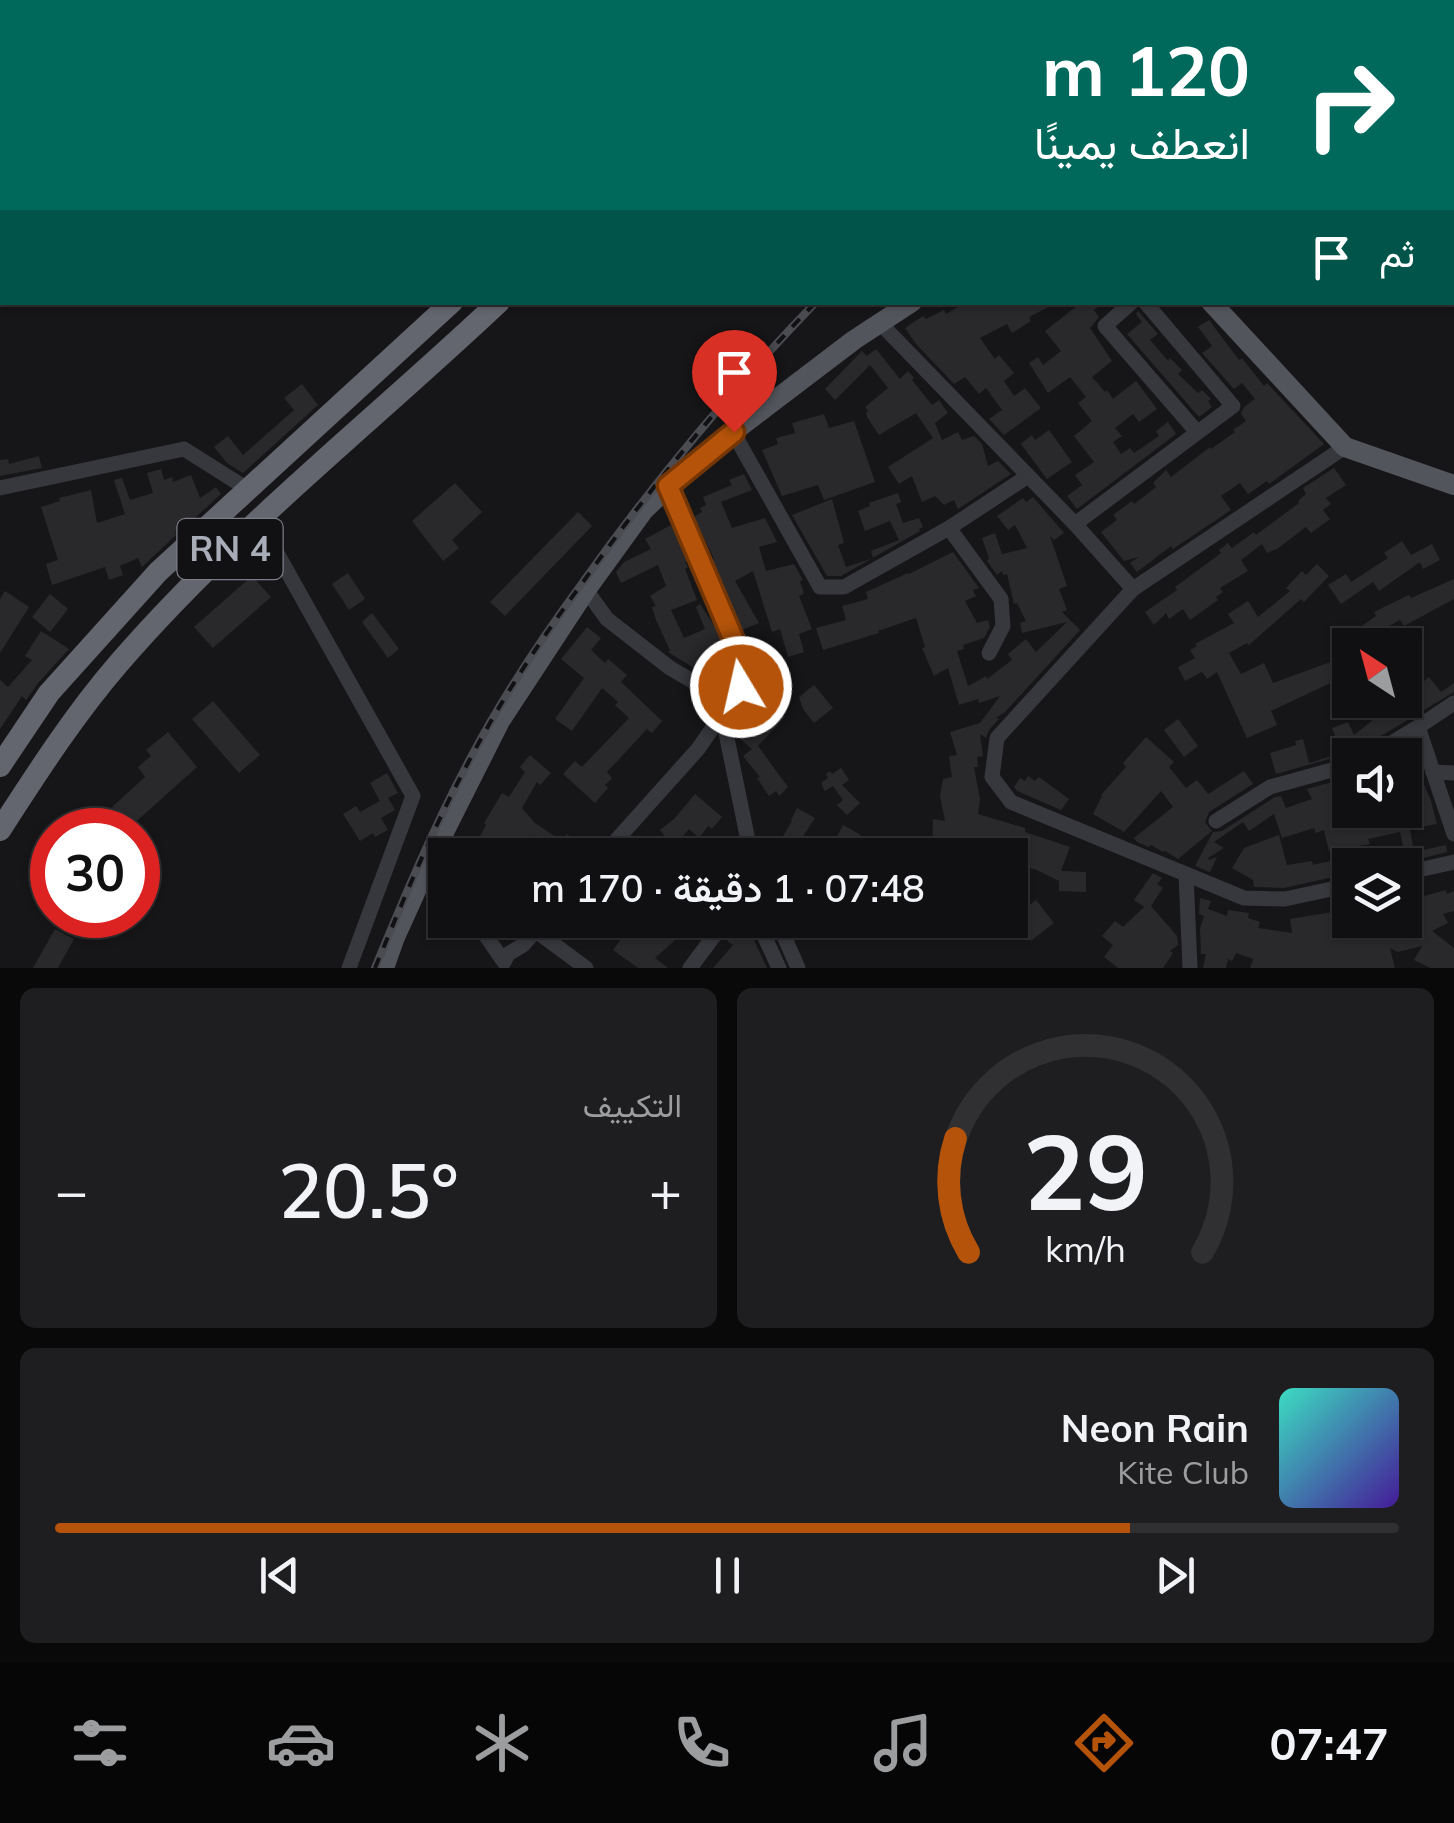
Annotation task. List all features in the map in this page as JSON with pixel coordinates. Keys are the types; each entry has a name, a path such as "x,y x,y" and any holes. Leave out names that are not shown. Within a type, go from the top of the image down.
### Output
{"highway":[{"name":"RN 4","path":"3,755 49,694 158,572 449,305"},
{"name":"RN 4","path":"0,830 65,730 118,664 192,584 496,305"}],"main road":[{"path":"451,838 500,720 644,510 734,432 907,305"},
{"path":"1214,305 1345,447 1454,485"},
{"path":"384,968 395,936 428,885"}],"street":[{"path":"1128,305 1104,326 1197,432"},
{"path":"1074,524 1232,406 1148,305"},
{"path":"880,322 1133,589"},
{"path":"734,432 820,587 844,587 949,528 1028,476"},
{"path":"1332,889 1285,899 1244,898 1012,802 992,777 997,738 1133,589 1345,447"},
{"path":"0,488 184,449 250,490"},
{"path":"618,838 698,749 741,687 744,664 668,486"},
{"path":"259,521 412,796 349,968"},
{"path":"949,528 1001,598 1003,626 989,652"},
{"path":"586,590 607,619 670,668 701,686 721,709 748,838"},
{"path":"1401,738 1454,703"},
{"path":"1418,728 1454,834"},
{"path":"1216,821 1270,788 1332,770"},
{"path":"1433,772 1454,773"},
{"path":"1422,869 1454,862"},
{"path":"1186,874 1190,968"},
{"path":"488,938 507,965"},
{"path":"507,965 508,954 529,938"},
{"path":"554,938 586,968"},
{"path":"690,968 712,938"},
{"path":"765,938 779,968"},
{"path":"785,938 798,968"}],"building":[{"path":"961,305 1052,305 1029,317 1031,321 1012,333 1007,324 980,338 995,359 999,355 1014,373 1004,381 1014,396 1025,388 1041,408 1004,435 989,419 1002,410 986,388 979,394 965,377 954,384 905,328 923,316 926,319 944,310 946,314"},
{"path":"1078,305 1100,305 1094,310 1099,317 1090,328 1112,361 1092,377 1113,399 1136,381 1157,409 1139,422 1133,414 1115,428 1122,436 1113,442 1121,454 1130,448 1134,453 1159,436 1156,431 1168,422 1176,434 1077,509 1067,496 1082,485 1075,475 1094,462 1074,436 1092,421 1078,403 1086,397 1070,377 1048,393 1029,363 1038,357 1043,365 1061,351 1045,331"},
{"path":"1138,311 1158,334 1150,340 1168,361 1170,358 1182,370 1178,374 1198,393 1202,390 1211,399 1208,401 1212,407 1199,417 1127,334 1142,322"},
{"path":"1209,320 1239,360 1242,358 1264,386 1267,383 1324,444 1269,484 1267,481 1248,494 1240,483 1221,496 1231,510 1137,572 1130,563 1139,557 1124,561 1101,532 1117,520 1113,515 1156,487 1153,483 1166,470 1171,477 1235,432 1246,421 1241,414 1244,407 1255,399 1242,383 1234,389 1202,353 1212,346 1198,327"},
{"path":"876,349 900,379 908,371 932,405 939,400 948,413 935,423 942,440 958,432 962,440 974,436 982,444 988,466 998,461 1011,474 958,509 954,500 944,505 935,496 922,502 912,476 899,484 888,467 933,438 916,413 879,435 865,407 888,388 870,365 835,400 825,389 862,351 867,356"},
{"path":"302,384 318,405 243,473 227,463 214,447 228,436 243,455 294,410 284,398"},
{"path":"824,414 829,428 854,421 875,482 824,500 818,485 782,496 762,450 778,444 776,438 795,433 792,423"},
{"path":"1049,430 1072,462 1047,479 1021,444 1032,435 1035,440"},
{"path":"39,456 42,468 0,476 0,460 8,459 9,464"},
{"path":"1334,468 1346,485 1326,498 1331,504 1323,510 1330,519 1311,533 1306,527 1267,553 1262,544 1241,560 1248,571 1220,588 1223,592 1216,597 1218,600 1190,620 1183,609 1169,619 1166,613 1154,625 1145,612 1177,590 1175,587 1221,553 1219,550 1228,543 1232,548 1254,532 1256,535 1299,503 1306,494 1303,488"},
{"path":"161,469 164,480 172,477 173,482 191,475 200,498 216,487 221,494 185,527 175,531 176,535 142,567 138,558 120,566 123,575 109,580 105,567 52,585 46,564 58,560 41,507 91,490 97,523 125,514 114,480 122,478 130,500 153,493 147,473"},
{"path":"744,474 752,490 721,502 732,528 765,518 777,542 759,547 766,571 794,564 803,580 800,581 804,594 799,596 812,629 799,634 804,652 788,657 780,629 772,632 753,571 735,581 759,623 742,630 694,517 706,505 703,497 732,485 729,480"},
{"path":"455,483 482,512 452,540 459,548 443,561 412,521"},
{"path":"898,493 901,502 896,504 903,523 919,518 923,527 873,558 871,551 899,540 890,521 865,531 858,511"},
{"path":"1033,497 1064,533 1054,540 1050,536 1067,586 1059,589 1067,610 1062,612 1080,630 996,718 999,719 986,738 980,734 983,756 977,757 978,767 974,767 980,800 978,814 1070,847 1061,871 1086,872 1086,892 1059,891 1059,881 1028,868 1028,838 932,838 933,819 945,821 940,796 943,779 952,777 949,756 957,755 950,732 980,723 1000,696 959,705 948,668 934,676 922,648 925,647 916,618 823,650 816,628 846,620 842,606 868,599 866,592 953,552 979,588 973,590 976,596 965,601 977,623 988,620 990,627 984,638 957,651 968,686 986,676 987,679 1012,660 1008,654 1026,639 1036,652 1067,622 1022,633 1020,623 1026,621 1017,603 1014,604 1007,574 1002,571 997,575 987,561 982,538 995,533 1002,554 1027,548 1015,525 1008,530 997,516 1023,498 1026,502"},
{"path":"832,499 844,543 838,545 846,567 872,558 841,576 827,576 792,515"},
{"path":"578,512 592,526 505,616 490,602"},
{"path":"671,525 688,561 685,569 697,600 671,610 684,638 705,629 696,607 700,604 717,630 722,641 716,645 723,662 707,669 714,684 668,652 650,596 666,586 658,565 621,583 616,572 624,562 651,549 645,539"},
{"path":"1402,541 1411,555 1432,544 1440,560 1423,569 1420,562 1379,591 1373,582 1341,604 1328,585 1346,574 1351,582 1388,558 1384,553"},
{"path":"1317,564 1329,576 1304,602 1301,599 1249,645 1229,653 1241,674 1264,663 1273,683 1332,661 1332,682 1271,711 1277,725 1247,738 1217,672 1207,679 1202,672 1185,681 1178,667 1195,658 1190,650 1195,644 1234,623 1228,614 1248,601 1258,617 1290,591 1286,588 1302,571 1306,575"},
{"path":"348,573 365,599 349,610 332,584"},
{"path":"252,576 271,597 213,648 194,627"},
{"path":"1454,579 1454,599 1404,626 1400,620 1386,628 1359,628 1376,616 1374,612 1409,595 1411,598"},
{"path":"5,591 29,607 0,653 0,599"},
{"path":"50,594 68,609 50,632 32,617"},
{"path":"372,613 399,649 388,658 362,622"},
{"path":"587,627 601,638 591,650 627,675 621,682 662,721 652,733 647,729 607,772 612,778 595,803 563,774 575,761 582,767 629,718 602,688 572,731 555,719 584,678 561,659"},
{"path":"41,631 69,649 26,700 22,696 0,729 0,680 8,687 32,660 25,656"},
{"path":"1429,677 1441,692 1454,683 1454,692 1422,711 1422,683"},
{"path":"814,685 833,708 814,723 799,697"},
{"path":"213,701 260,755 239,773 192,719"},
{"path":"767,701 785,717 758,746 788,787 779,796 776,791 769,796 743,756 752,749 738,737 736,725 739,722 743,726"},
{"path":"1411,718 1378,738 1336,738 1332,728 1348,722 1354,735 1373,720"},
{"path":"1178,719 1198,746 1184,757 1164,730"},
{"path":"168,732 197,767 151,808 113,808 145,777 138,767 151,756 146,750"},
{"path":"1146,737 1174,762 1169,767 1186,788 1197,780 1208,794 1244,771 1253,784 1209,812 1205,822 1212,831 1178,859 1134,838 1173,807 1161,791 1124,832 1093,814 1101,795 1126,767 1123,763"},
{"path":"1303,739 1309,763 1332,756 1276,774 1270,753"},
{"path":"530,755 551,773 540,785 537,782 522,808 535,823 558,838 482,838 484,823 502,793 509,797 525,772 520,767"},
{"path":"841,768 849,780 842,785 860,803 847,815 837,805 843,800 833,786 825,791 822,786 828,778 826,774"},
{"path":"387,773 398,793 388,798 395,810 381,818 388,830 360,841 343,814 356,806 360,812 380,801 370,783"},
{"path":"1028,776 1035,781 1039,777 1069,799 1061,810 1017,791 1014,787 1020,778 1025,781"},
{"path":"1422,779 1431,801 1437,824 1422,827"},
{"path":"1332,782 1332,828 1415,828 1410,829 1413,848 1403,848 1400,832 1368,839 1370,844 1329,851 1324,830 1316,833 1314,828 1282,838 1274,814 1249,831 1243,822 1214,842 1224,848 1208,858 1217,857 1210,872 1195,866 1213,832 1222,831 1275,797 1281,796 1286,808 1312,799 1307,789"},
{"path":"695,794 722,817 699,838 689,829 681,838 662,838 660,830"},
{"path":"797,808 815,818 802,838 782,838"},
{"path":"843,825 861,835 860,838 836,838"},
{"path":"1279,835 1287,865 1330,861 1332,877 1284,888 1254,887 1253,880 1232,868 1244,848"},
{"path":"1446,845 1447,852 1422,858 1422,850"},
{"path":"1153,873 1162,878 1157,884 1163,888 1151,906 1177,936 1178,945 1170,951 1173,953 1163,968 1118,968 1104,957 1113,945 1102,936 1115,921 1123,927 1144,907 1134,900"},
{"path":"1454,891 1454,911 1443,914 1448,923 1432,931 1454,948 1454,968 1430,968 1414,960 1422,946 1398,952 1390,948 1395,968 1250,968 1253,959 1236,953 1232,961 1228,959 1226,968 1203,968 1206,954 1201,954 1200,928 1204,916 1199,914 1200,898 1211,901 1208,909 1227,916 1228,910 1249,913 1248,918 1260,922 1258,928 1292,933 1290,919 1332,912 1332,938 1422,938 1424,896"},
{"path":"1036,900 1054,923 1031,941 1028,937 1028,906"},
{"path":"50,938 74,939 58,968 33,968"},
{"path":"622,938 675,940 655,958 668,968 638,968 613,950"},
{"path":"753,938 767,968 713,968 733,945 727,941"}],"railway":[{"path":"375,968 456,786 537,647 666,473 813,305"}],"route":[{"path":"734,432 668,486 744,664 741,687"}]}
